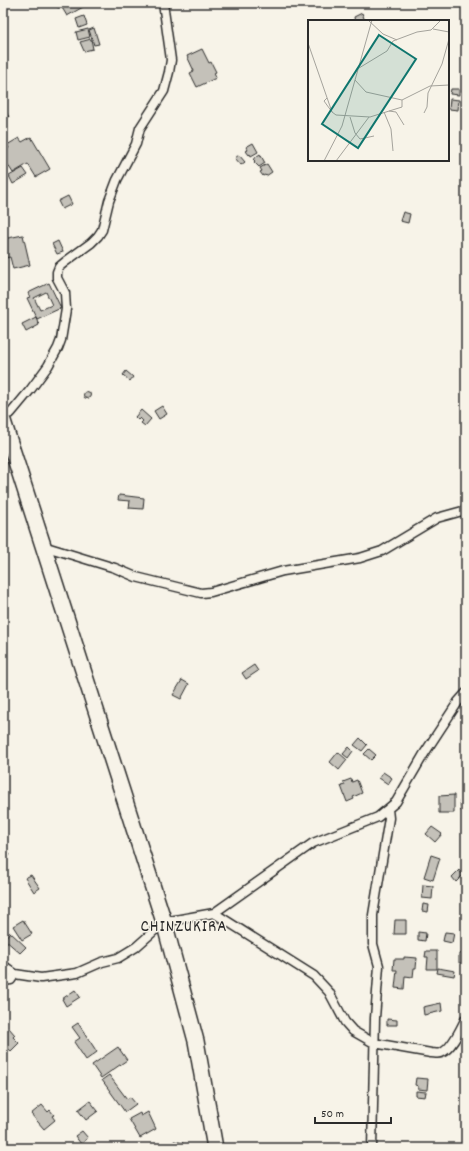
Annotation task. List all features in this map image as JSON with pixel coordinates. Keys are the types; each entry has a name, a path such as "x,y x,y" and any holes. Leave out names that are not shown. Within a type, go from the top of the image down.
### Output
{"highway":[{"path":"3,421 164,922 196,1041 214,1148"}],"street":[{"path":"3,415 11,413 31,389 43,374 58,348 62,336 66,309 65,293 58,278 57,272 65,262 91,243 102,230 109,202 117,180 136,144 140,128 164,91 171,60 163,3"},
{"path":"43,546 115,568 136,577 201,593 211,592 283,571 360,558 382,551 437,518 466,510"},
{"path":"3,965 15,974 41,978 77,973 102,962 118,958 136,947 164,922 214,912 313,843 378,817 396,802 424,754 458,702 466,693"},
{"path":"372,1148 374,1043 379,966 373,944 373,915 389,818 388,809"},
{"path":"214,912 314,976 329,992 345,1022 353,1031 374,1043 431,1054 440,1053 445,1050 454,1040 466,1018"},
{"path":"3,981 11,980 15,974"}],"building":[{"path":"55,3 80,3 83,7 67,16 61,6 58,8"},
{"path":"362,13 365,20 355,20 354,17"},
{"path":"84,16 87,25 79,28 76,19"},
{"path":"94,28 99,44 94,45 89,30"},
{"path":"88,29 90,37 78,40 76,32"},
{"path":"91,39 93,49 84,51 80,42"},
{"path":"202,49 209,63 211,62 216,72 214,73 216,78 197,87 190,73 194,71 187,56"},
{"path":"451,89 459,89 459,95 450,94"},
{"path":"450,99 459,100 458,110 449,109"},
{"path":"3,107 9,117 3,120"},
{"path":"31,137 50,169 36,177 28,164 13,173 3,157 3,152 9,148 7,145 19,138 22,142"},
{"path":"253,143 258,152 251,156 246,151 248,150 246,147"},
{"path":"260,154 265,163 259,167 253,159"},
{"path":"239,155 245,162 241,165 235,158"},
{"path":"267,164 272,172 266,176 263,176 260,172 262,171 260,168"},
{"path":"23,168 28,175 13,184 9,176"},
{"path":"68,196 72,204 62,209 58,201"},
{"path":"403,212 410,214 408,223 400,221"},
{"path":"23,235 30,265 13,269 10,257 6,258 3,239"},
{"path":"58,241 63,252 57,254 52,244"},
{"path":"49,283 61,308 37,319 27,298 30,297 28,293","holes":["46,292 52,305 40,310 34,298"]},
{"path":"36,317 39,325 26,332 22,324"},
{"path":"126,371 133,377 130,381 123,375"},
{"path":"87,391 90,392 90,398 87,399 84,398 83,395 84,392"},
{"path":"162,406 167,414 159,419 154,411"},
{"path":"141,410 151,419 145,426 141,423 143,421 140,418 138,420 135,417"},
{"path":"119,495 144,498 143,509 129,508 130,501 118,500"},
{"path":"254,665 258,671 246,679 242,673"},
{"path":"182,680 189,684 181,699 173,695"},
{"path":"360,738 367,745 362,751 354,745"},
{"path":"349,747 353,751 348,758 343,754"},
{"path":"369,749 376,755 371,760 364,754"},
{"path":"338,752 347,760 339,770 330,762"},
{"path":"383,772 392,778 388,784 379,778"},
{"path":"351,779 352,782 357,780 362,793 353,797 354,799 347,802 341,786 345,785 343,782"},
{"path":"454,795 454,813 439,813 439,796"},
{"path":"466,800 466,810 461,811 460,801"},
{"path":"432,827 442,834 435,842 426,834"},
{"path":"3,844 10,855 3,859"},
{"path":"431,855 440,858 433,880 424,877"},
{"path":"459,870 463,875 456,882 452,877"},
{"path":"31,875 40,888 34,892 25,878"},
{"path":"423,885 433,886 432,899 422,898"},
{"path":"423,904 429,905 428,912 422,911"},
{"path":"23,920 32,934 22,940 13,926"},
{"path":"395,920 406,920 406,934 394,934"},
{"path":"10,932 26,947 20,953 4,939"},
{"path":"418,932 426,933 425,941 418,940"},
{"path":"445,932 454,933 452,943 443,941"},
{"path":"426,951 437,951 437,969 427,969 428,957 425,957"},
{"path":"466,953 466,963 459,963 459,954"},
{"path":"404,957 417,958 416,968 414,968 413,977 405,976 404,989 395,988 397,970 393,970 394,959 404,959"},
{"path":"438,968 455,971 454,976 437,973"},
{"path":"75,990 80,997 66,1006 62,999"},
{"path":"441,1003 442,1011 424,1015 423,1007"},
{"path":"387,1019 397,1020 397,1025 387,1025"},
{"path":"78,1023 97,1052 86,1060 74,1042 80,1038 72,1027"},
{"path":"9,1028 15,1035 13,1037 19,1043 11,1051 3,1044 3,1034"},
{"path":"118,1047 127,1060 101,1078 92,1065"},
{"path":"109,1075 127,1099 130,1097 136,1104 125,1112 102,1080"},
{"path":"416,1078 428,1079 427,1090 418,1089 418,1086 415,1085"},
{"path":"416,1091 426,1092 425,1097 416,1096"},
{"path":"90,1101 98,1111 86,1120 78,1110"},
{"path":"42,1105 48,1112 50,1110 54,1115 52,1116 55,1120 44,1129 31,1114"},
{"path":"148,1112 156,1129 140,1138 129,1119 140,1113 141,1116"},
{"path":"82,1131 88,1138 81,1144 75,1136"},
{"path":"174,1141 183,1143 182,1148 173,1148"}],"district":[{"name":"CHINZUKIRA","path":"184,928"}]}
